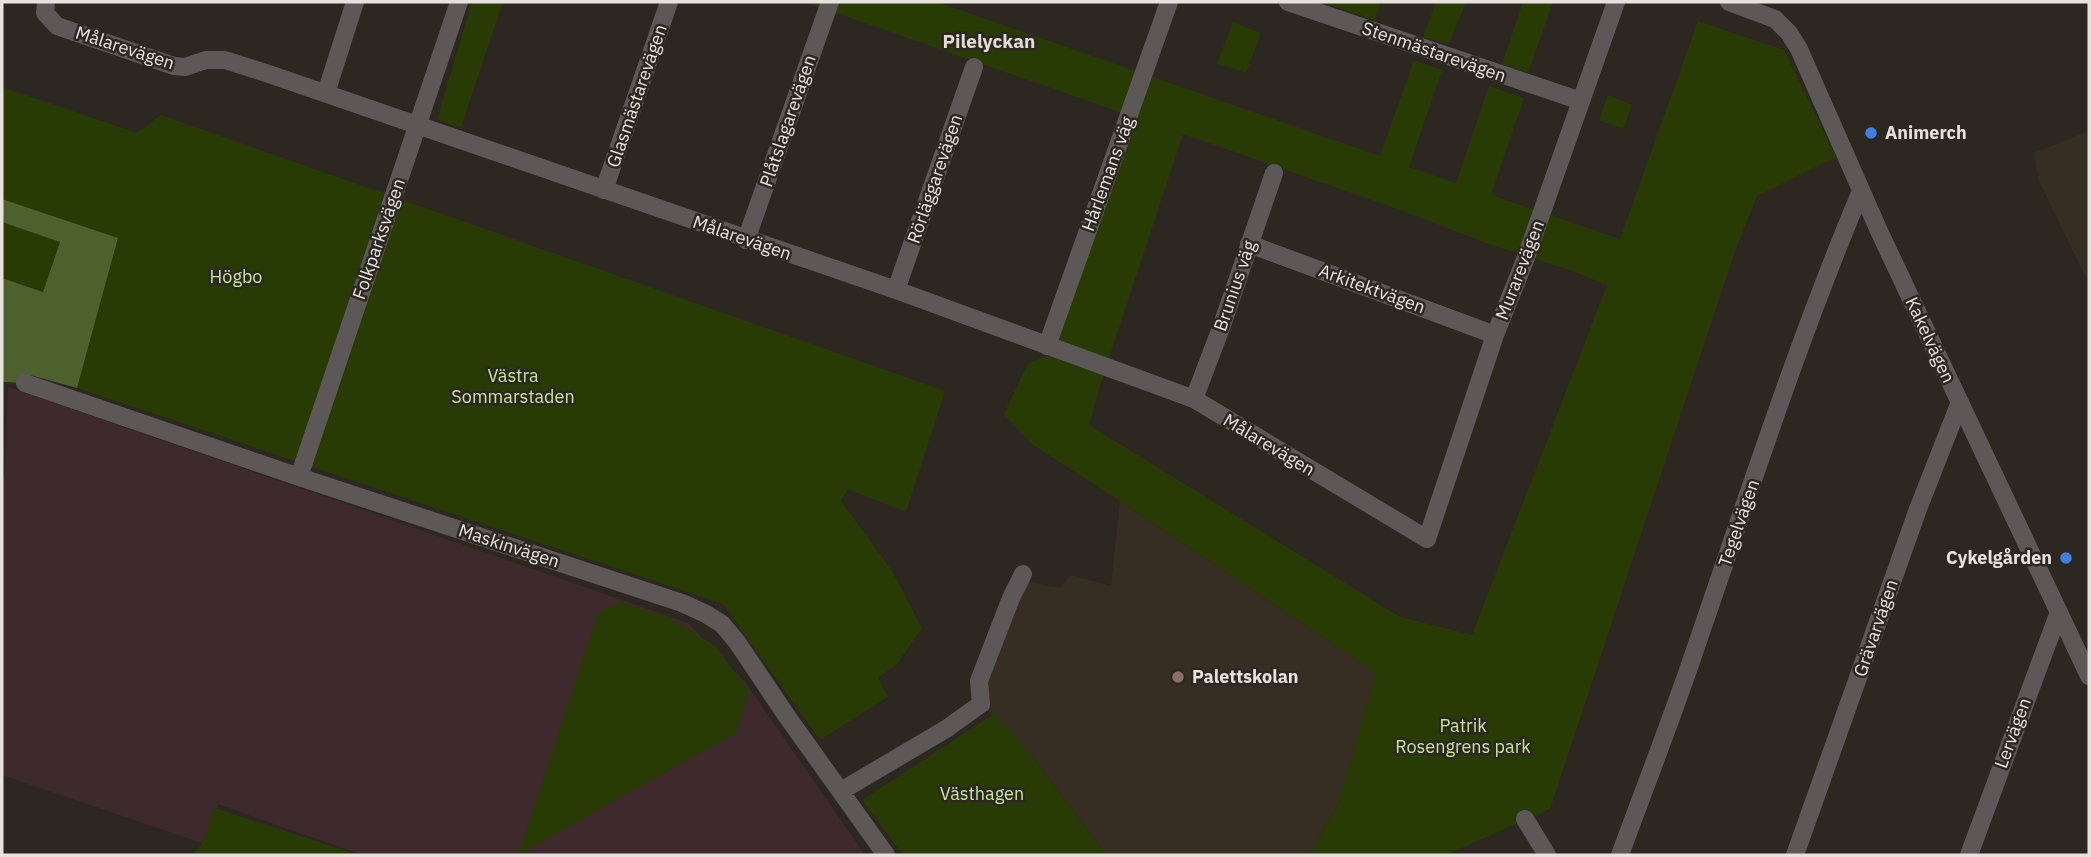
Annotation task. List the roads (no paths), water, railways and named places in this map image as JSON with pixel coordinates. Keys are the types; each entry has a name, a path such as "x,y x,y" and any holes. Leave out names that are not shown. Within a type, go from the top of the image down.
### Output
{"street":[{"name":"Målarevägen","path":"46,2 45,13 57,26 160,61 185,67 206,60 225,60 326,93 896,290 1194,400 1427,539"},
{"path":"326,93 355,2"},
{"name":"Folkparksvägen","path":"299,477 459,2"},
{"name":"Glasmästarevägen","path":"604,190 669,2"},
{"name":"Plåtslagarevägen","path":"746,240 830,2"},
{"name":"Hårlemans väg","path":"1047,346 1169,2"},
{"name":"Stenmästarevägen","path":"1288,2 1581,101"},
{"name":"Murarevägen","path":"1427,539 1495,335 1525,261 1616,2"},
{"path":"1729,2 1768,10"},
{"name":"Kakelvägen","path":"1768,10 1799,48 1861,191 2089,676"},
{"name":"Rörläggarevägen","path":"896,290 974,67"},
{"name":"Brunius väg","path":"1194,400 1274,173"},
{"name":"Tegelvägen","path":"1620,855 1698,644 1818,300 1861,191"},
{"name":"Arkitektvägen","path":"1249,244 1495,335"},
{"name":"Maskinvägen","path":"24,383 682,603 706,614 722,625 737,642 777,703 886,855"},
{"name":"Grävarvägen","path":"1795,855 1918,509 1960,402"},
{"path":"841,791 936,736 981,704 979,681 1023,574"},
{"name":"Lervägen","path":"1969,855 2059,612"},
{"path":"1525,819 1546,855"}],"place":[{"name":"Animerch","path":"1871,133"},
{"name":"Cykelgården","path":"2066,558"},
{"name":"Palettskolan","path":"1178,677"}],"district":[{"name":"Pilelyckan","path":"989,41"}],"park label":[{"name":"Högbo","path":"236,277"},
{"name":"Västra Sommarstaden","path":"513,386"},
{"name":"Patrik Rosengrens park","path":"1463,736"},
{"name":"Västhagen","path":"982,794"}]}
